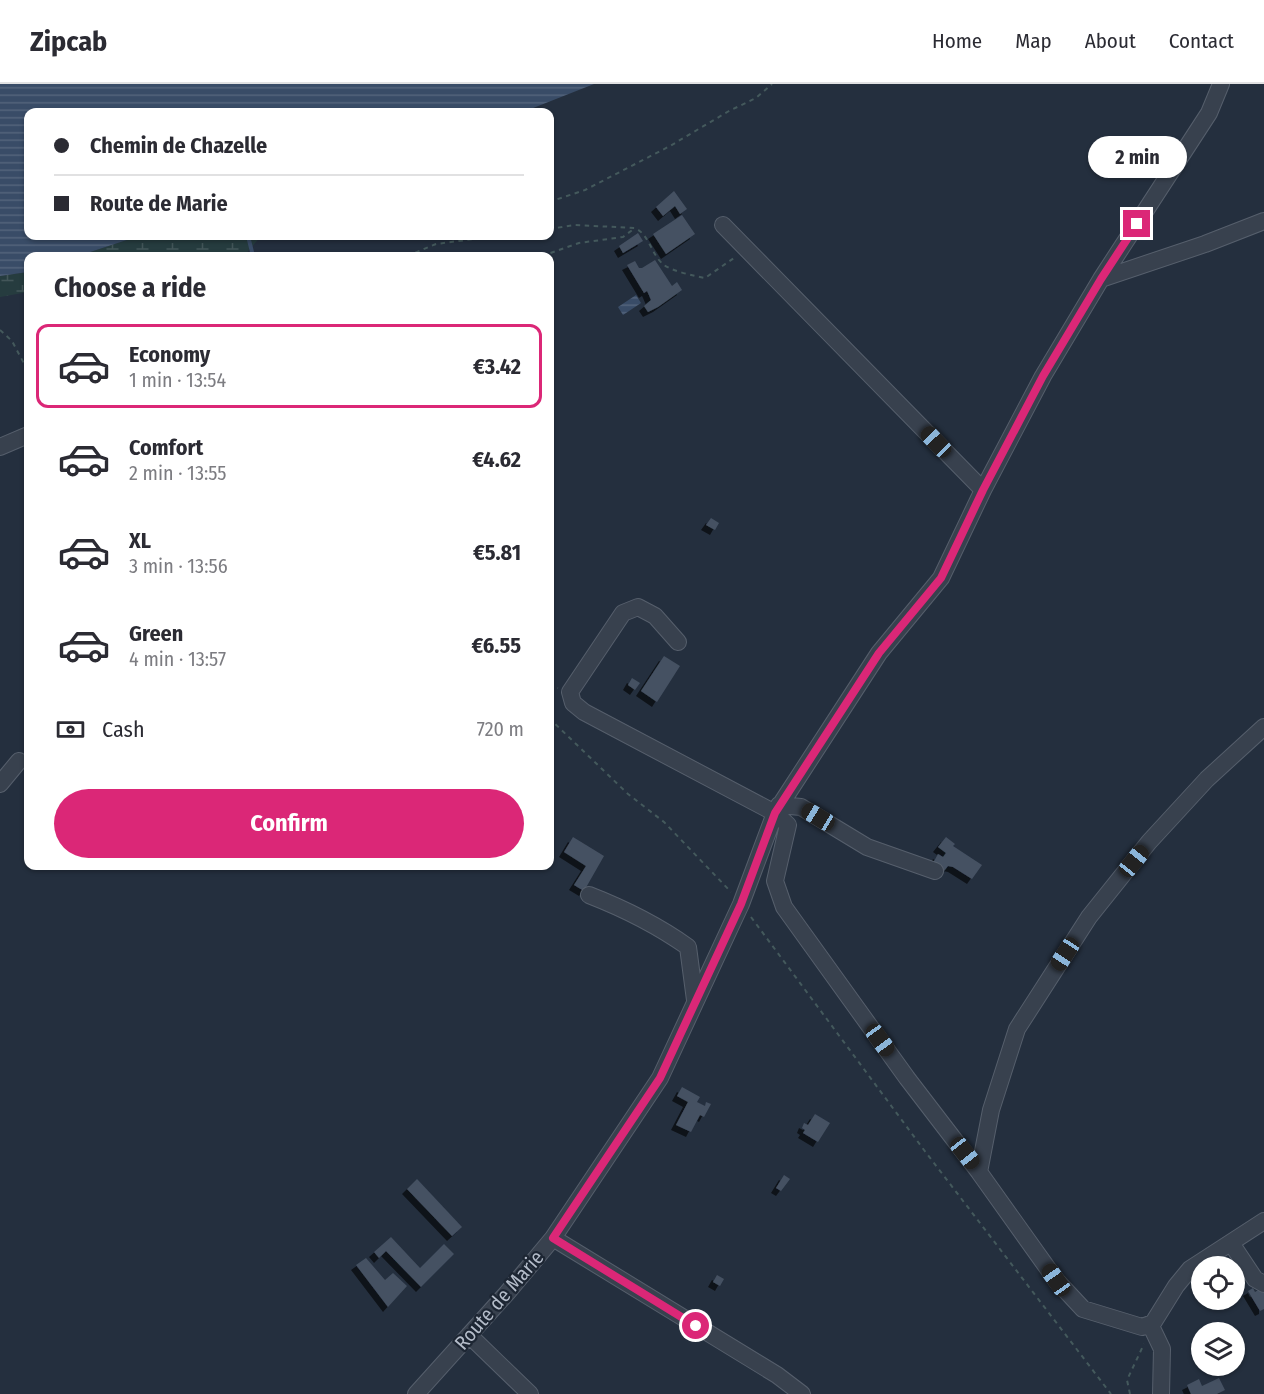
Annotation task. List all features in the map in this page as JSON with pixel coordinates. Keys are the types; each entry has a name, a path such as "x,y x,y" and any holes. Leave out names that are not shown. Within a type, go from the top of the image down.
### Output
{"street":[{"name":"Route de Marie","path":"416,1394 553,1238 660,1078 741,904 777,809 879,653 941,578 983,490 1043,376 1101,279 1209,113 1221,84"},
{"path":"1101,279 1205,244 1264,221"},
{"path":"723,225 983,490"},
{"path":"0,447 24,437"},
{"path":"678,642 654,616 638,607 623,613 570,692 573,703 584,712 777,809 788,825 775,881 784,907 1056,1280 1083,1308 1142,1327 1153,1323 1176,1286 1190,1269 1264,1221"},
{"path":"979,1172 991,1110 1017,1029 1029,1010 1089,917 1149,842 1207,778 1264,727"},
{"path":"0,784 19,761"},
{"path":"777,809 801,807 867,847 935,871"},
{"path":"589,895 628,910 664,930 688,947 695,1001"},
{"path":"553,1238 777,1375 802,1394"},
{"path":"1231,1242 1255,1279 1264,1284"},
{"path":"1150,1324 1162,1349 1161,1394"},
{"path":"469,1335 530,1394"}],"path":[{"path":"554,199 585,190 670,146 729,111 756,98 772,84"},
{"path":"554,228 575,225 635,228 641,231 663,265 692,276 705,278 747,250"},
{"path":"553,252 579,243 623,237 635,228"},
{"path":"417,252 436,244 466,240"},
{"path":"0,330 12,341 24,364"},
{"path":"554,723 628,795 664,822 732,892 797,976 924,1150 1111,1394"},
{"path":"1130,1394 1127,1380 1147,1337 1150,1324"}],"green space":[{"path":"127,240 257,240 247,252 90,252"},
{"path":"24,273 24,293 0,297 0,276"}],"water":[{"path":"0,84 594,84 533,108 24,108 24,240 127,240 90,252 24,252 24,273 0,276"},
{"path":"636,295 641,303 623,315 618,307"}],"building":[{"path":"674,191 687,209 680,214 675,206 663,216 656,207"},
{"path":"682,215 695,234 666,254 653,234"},
{"path":"638,233 643,241 623,253 619,246"},
{"path":"655,260 672,286 677,282 682,290 648,312 644,306 651,300 648,293 647,291 644,293 627,265 635,261 639,268 642,268"},
{"path":"711,518 719,523 715,530 706,525"},
{"path":"664,656 680,666 657,702 641,691"},
{"path":"632,678 640,683 635,690 628,685"},
{"path":"573,837 604,856 584,891 574,885 586,866 564,852"},
{"path":"946,837 955,844 953,846 982,865 972,879 953,867 948,866 944,871 933,863 938,854 943,857 946,853 938,847"},
{"path":"682,1087 700,1097 697,1102 705,1106 706,1102 711,1104 704,1117 700,1115 691,1132 676,1125 688,1102 677,1096"},
{"path":"815,1114 830,1123 818,1142 803,1133 805,1130 802,1128 804,1123 808,1125"},
{"path":"784,1175 790,1179 781,1191 776,1188"},
{"path":"417,1179 462,1227 452,1236 407,1189"},
{"path":"391,1237 420,1268 444,1244 454,1254 421,1287 386,1251 379,1258 374,1252"},
{"path":"366,1258 385,1280 393,1273 407,1286 388,1307 356,1265"},
{"path":"717,1275 724,1279 720,1286 713,1282"},
{"path":"1253,1288 1255,1292 1262,1288 1264,1292 1264,1309 1260,1311 1248,1291"},
{"path":"1219,1378 1225,1390 1217,1394 1191,1394 1187,1385 1199,1379 1202,1386"}],"waterway":[{"path":"249,240 252,252"}],"route":[{"path":"696,1326 553,1238 660,1078 741,904 775,813 879,653 941,578 983,490 1043,376 1137,224"}]}
